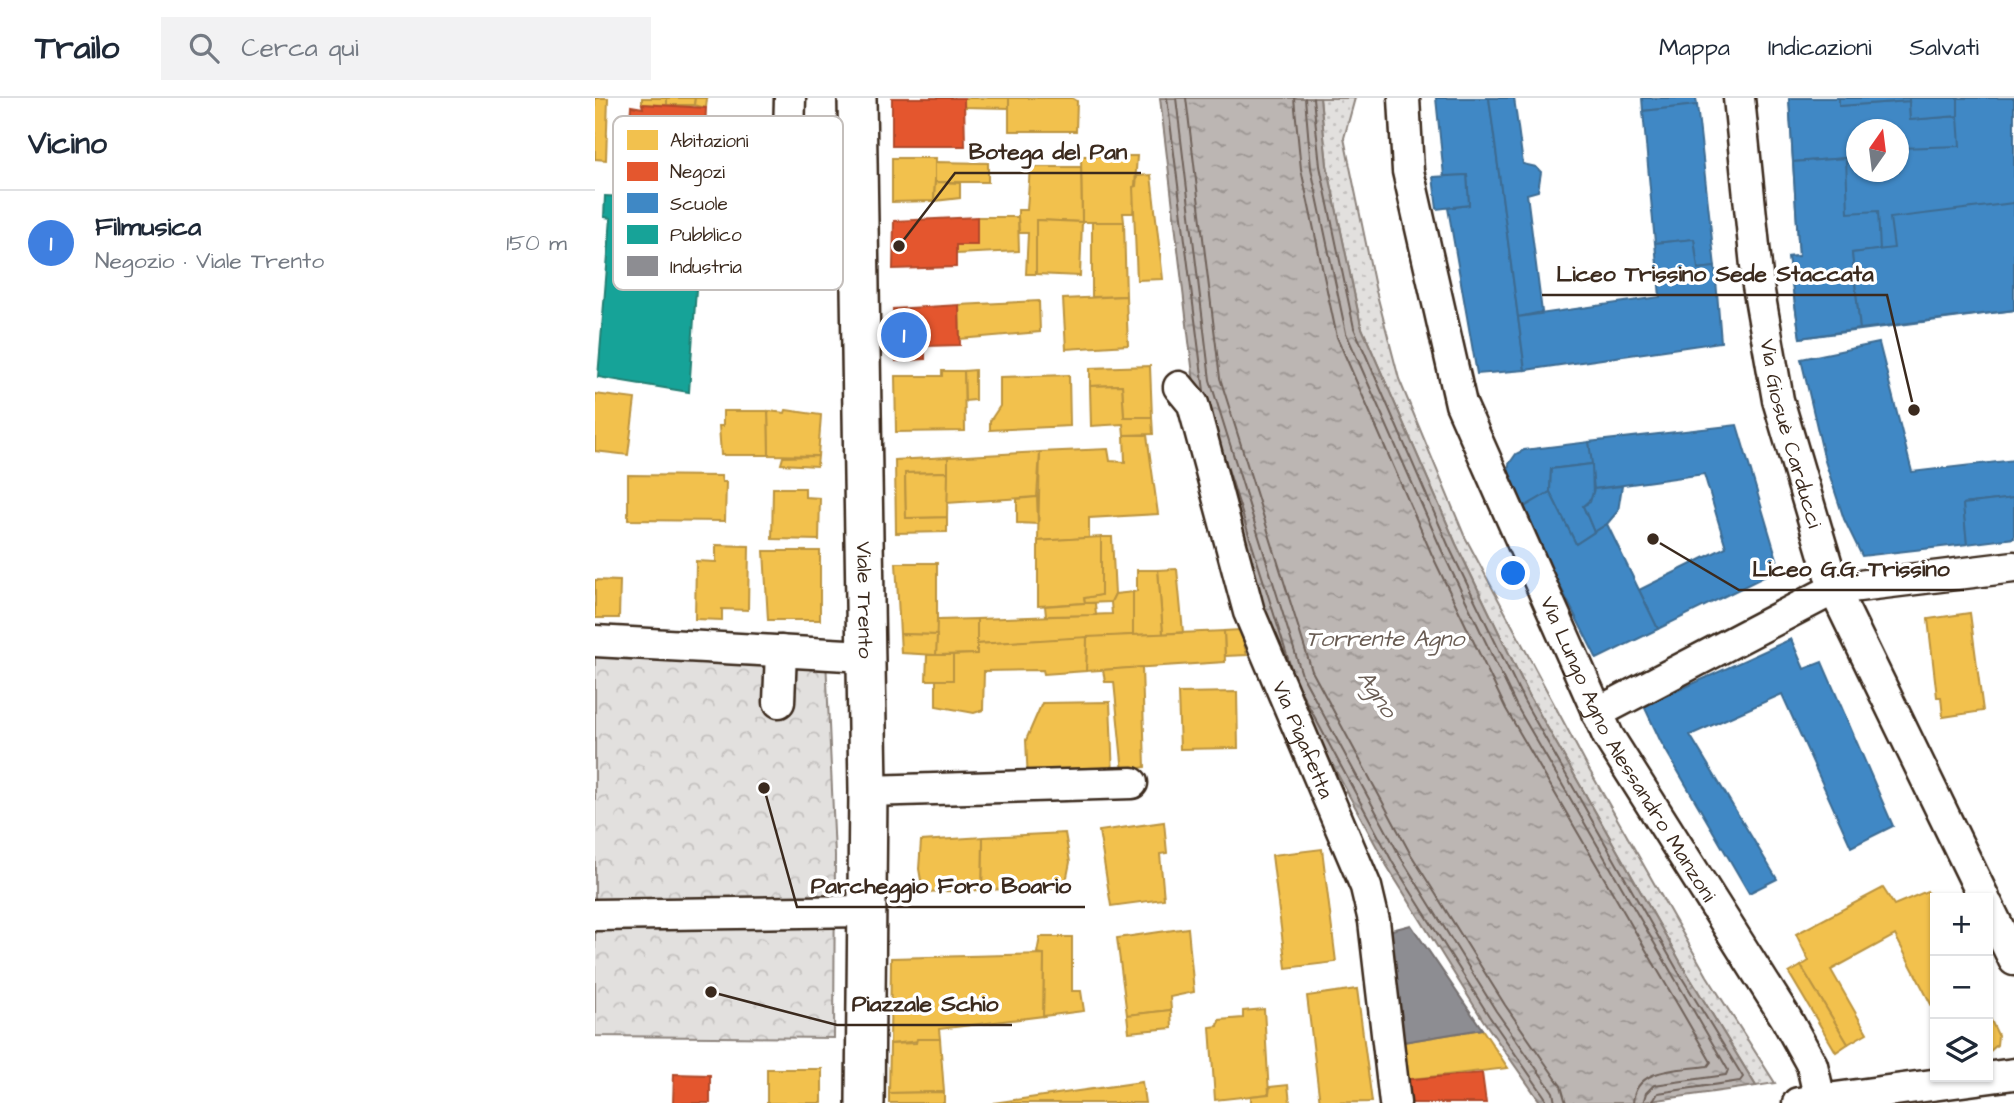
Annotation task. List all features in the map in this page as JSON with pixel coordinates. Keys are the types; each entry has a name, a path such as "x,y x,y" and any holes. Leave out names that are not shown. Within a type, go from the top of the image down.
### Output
{"main road":[{"name":"Viale Trento","path":"857,98 868,791 865,1103"}],"street":[{"path":"790,98 790,116"},
{"name":"Via Lungo Agno Alessandro Manzoni","path":"1404,98 1408,171 1461,404 1608,736 1786,1018 1812,1065 1809,1101"},
{"name":"Via Giosuè Carducci","path":"1739,98 1758,286 1778,400 1833,589 1982,893"},
{"name":"Via Pigafetta","path":"1179,387 1193,404 1249,612 1366,887 1374,921 1395,1103"},
{"path":"1597,713 1833,589 2014,567"},
{"path":"595,641 865,656"},
{"path":"779,702 781,651"},
{"path":"868,791 1132,783"},
{"path":"595,915 865,911"},
{"path":"1993,916 2014,960"},
{"path":"1809,1101 2014,1074"}],"green space":[{"path":"1320,98 1355,98 1344,138 1375,287 1399,379 1464,535 1587,766 1707,976 1775,1083 1756,1086 1685,970 1530,697 1456,544 1361,326 1327,165"},
{"path":"595,647 826,659 835,855 834,1038 595,1036"}],"water":[{"name":"Torrente Agno","path":"1160,98 1320,98 1327,165 1361,326 1456,544 1530,697 1685,970 1756,1086 1636,1103 1541,1103 1483,1020 1387,866 1288,682 1194,383"}],"building: Abitazioni":[{"path":"595,98 608,98 606,160 595,159"},
{"path":"642,98 667,98 667,105 642,104"},
{"path":"667,98 695,98 694,105 667,105"},
{"path":"695,98 707,98 706,108 694,105"},
{"path":"964,98 1009,98 1009,108 964,107"},
{"path":"1009,98 1072,98 1077,101 1076,131 1009,131"},
{"path":"1081,156 1137,156 1133,213 1123,213 1124,222 1082,222"},
{"path":"892,158 936,158 934,201 892,202"},
{"path":"935,162 988,163 988,182 935,182"},
{"path":"1030,167 1081,167 1082,222 1036,220 1036,274 1026,274 1028,233 1019,233 1018,217 1018,210 1027,210"},
{"path":"1151,175 1163,279 1137,280 1133,187 1136,186 1137,176"},
{"path":"935,182 960,183 960,198 934,201"},
{"path":"977,217 1018,217 1019,251 956,254 956,245 977,245"},
{"path":"1036,220 1082,222 1080,276 1036,274"},
{"path":"1092,222 1124,222 1126,296 1092,297"},
{"path":"1126,296 1128,345 1066,349 1063,299"},
{"path":"1039,301 1040,332 960,339 959,305"},
{"path":"1150,366 1152,417 1124,417 1122,385 1090,386 1090,368"},
{"path":"975,370 975,400 965,401 964,371"},
{"path":"942,371 964,371 965,431 896,432 895,376 942,376"},
{"path":"1069,375 1070,426 990,430 990,421 1000,406 1000,377"},
{"path":"1122,385 1124,417 1152,417 1153,434 1124,435 1123,424 1091,426 1090,386"},
{"path":"595,394 635,399 628,455 595,451"},
{"path":"786,410 821,415 818,456 769,455 768,411 785,413"},
{"path":"723,411 768,411 769,455 721,455 719,426 723,426"},
{"path":"1124,435 1147,435 1158,514 1089,518 1089,538 1038,541 1040,452 1108,449 1110,461 1125,462"},
{"path":"1040,452 1037,497 947,503 948,457"},
{"path":"818,456 817,466 781,464 783,457"},
{"path":"948,457 948,472 905,473 906,518 947,517 947,532 896,533 895,460"},
{"path":"948,472 947,517 906,518 905,473"},
{"path":"628,475 721,476 722,482 726,482 725,521 628,520"},
{"path":"773,488 805,488 805,497 820,498 819,540 772,539"},
{"path":"1037,497 1038,524 1017,523 1017,499"},
{"path":"1101,537 1112,537 1115,594 1111,602 1085,603 1084,598 1101,595"},
{"path":"1101,537 1101,595 1084,598 1085,603 1038,606 1038,541"},
{"path":"716,545 749,546 748,610 722,609 722,620 695,619 696,561 716,562"},
{"path":"764,551 820,551 820,620 768,620"},
{"path":"896,563 937,563 937,635 900,634"},
{"path":"1177,569 1183,632 1163,634 1158,570"},
{"path":"1137,570 1158,570 1163,634 1133,635 1133,592 1137,591"},
{"path":"595,580 620,581 619,618 595,618"},
{"path":"1133,592 1133,635 977,644 977,619 1112,614 1111,602 1115,594"},
{"path":"1095,603 1096,615 1046,616 1045,606"},
{"path":"1970,613 1983,711 1943,717 1941,697 1937,697 1928,619"},
{"path":"977,619 977,654 936,655 937,620"},
{"path":"1240,630 1247,655 1225,656 1224,631"},
{"path":"1224,631 1225,662 1086,671 1087,637"},
{"path":"900,634 937,635 936,655 901,653"},
{"path":"1087,637 1086,671 1044,674 1043,670 984,671 983,710 974,713 936,706 936,679 953,680 953,655 977,654 977,644"},
{"path":"927,655 953,655 953,680 926,680"},
{"path":"1142,667 1145,767 1123,772 1114,682 1105,682 1103,670"},
{"path":"1237,692 1238,748 1180,749 1178,693"},
{"path":"1110,702 1113,777 1028,781 1026,740 1042,703"},
{"path":"1164,822 1167,853 1160,854 1164,899 1111,906 1099,831"},
{"path":"1065,833 1070,862 1065,887 982,890 983,837"},
{"path":"983,837 982,890 923,892 919,869 921,841"},
{"path":"1322,849 1336,962 1286,968 1272,855"},
{"path":"1883,888 1894,905 1927,891 1930,897 1930,1002 1895,935 1831,970 1867,1033 1848,1044 1801,966 1809,961 1796,934"},
{"path":"1188,928 1194,992 1170,997 1171,1010 1127,1015 1117,938"},
{"path":"1040,937 1072,937 1072,991 1081,991 1084,1011 1043,1016 1044,954 1037,953"},
{"path":"1044,954 1043,1016 939,1029 940,1039 890,1044 891,958"},
{"path":"1801,966 1848,1044 1836,1052 1789,973"},
{"path":"1357,989 1372,1102 1320,1103 1307,996"},
{"path":"1264,1009 1269,1094 1215,1100 1210,1027 1218,1026 1219,1020 1243,1018 1243,1011"},
{"path":"1171,1010 1172,1028 1129,1032 1127,1015"},
{"path":"1993,1024 1998,1035 1997,1045 1993,1049"},
{"path":"1482,1029 1508,1068 1402,1080 1397,1043"},
{"path":"917,1039 940,1039 944,1092 889,1093 890,1044 916,1043"},
{"path":"767,1069 822,1069 822,1103 767,1103"},
{"path":"1142,1082 1145,1103 993,1103"},
{"path":"1288,1085 1290,1103 1251,1103 1251,1096 1269,1094 1270,1087"},
{"path":"944,1092 944,1103 889,1103 889,1093"}],"building: Negozi":[{"path":"892,98 964,98 965,146 892,146"},
{"path":"642,104 706,108 706,116 630,116 631,106 643,108"},
{"path":"977,217 977,245 956,245 956,267 893,269 894,221"},
{"path":"959,305 960,345 925,346 925,359 896,361 893,309"},
{"path":"1482,1073 1486,1103 1404,1103 1402,1080"},
{"path":"674,1074 710,1075 710,1103 673,1103"}],"building: Scuole":[{"path":"1436,98 1489,98 1525,370 1477,374 1448,208 1469,205 1467,175 1444,176"},
{"path":"1489,98 1514,98 1523,164 1536,167 1541,172 1538,191 1527,194 1542,312 1518,317"},
{"path":"1642,98 1696,98 1697,105 1643,111"},
{"path":"1789,98 2014,98 2014,310 1800,338 1788,257 1799,256"},
{"path":"1789,98 1839,98 1839,106 1909,101 1910,120 1958,116 1960,146 1909,148 1909,119 1846,119 1846,158 1793,162"},
{"path":"1839,98 1909,98 1909,101 1839,106"},
{"path":"1909,98 1958,98 1958,116 1910,120"},
{"path":"1697,105 1715,267 1698,269 1694,239 1655,243 1643,111"},
{"path":"1846,158 1848,213 1878,211 1880,250 1852,253 1860,329 1800,338 1788,257 1799,256 1793,162"},
{"path":"1467,175 1469,205 1437,209 1433,177"},
{"path":"2014,203 2014,310 1860,329 1852,253 1894,248 1890,218"},
{"path":"1694,239 1698,269 1715,267 1721,342 1525,370 1518,317 1660,297 1655,243"},
{"path":"1879,343 1912,472 2014,460 2014,498 1963,504 1967,544 1862,556 1844,519 1825,461 1801,359"},
{"path":"1737,425 1780,569 1658,629 1639,590 1726,547 1704,474 1594,489 1589,442"},
{"path":"1589,442 1592,464 1551,469 1550,492 1521,509 1508,479 1509,464 1516,454 1524,450"},
{"path":"1592,464 1593,497 1583,506 1594,532 1576,544 1550,492 1551,469"},
{"path":"1622,486 1618,511 1607,524 1594,532 1583,506 1590,502 1594,489"},
{"path":"1550,492 1576,544 1607,524 1658,629 1597,659 1521,509"},
{"path":"2014,498 2014,538 1967,544 1963,504"},
{"path":"1791,639 1804,669 1822,662 1893,826 1851,847 1782,694 1690,735 1777,879 1749,893 1661,742 1644,706"}],"building: Pubblico":[{"path":"605,196 613,196 613,290 696,290 689,392 598,377 611,218 604,217"}],"building: Industria":[{"path":"1411,925 1482,1029 1397,1043 1384,932"}],"place":[{"name":"Botega del Pan","path":"899,246"},
{"name":"Filmusica","path":"904,335"},
{"name":"Liceo Trissino Sede Staccata","path":"1914,410"},
{"name":"Liceo G.G. Trissino","path":"1653,539"},
{"name":"Parcheggio Foro Boario","path":"764,788"},
{"name":"Piazzale Schio","path":"711,992"}],"water label":[{"name":"Agno","path":"1377,694"}]}
